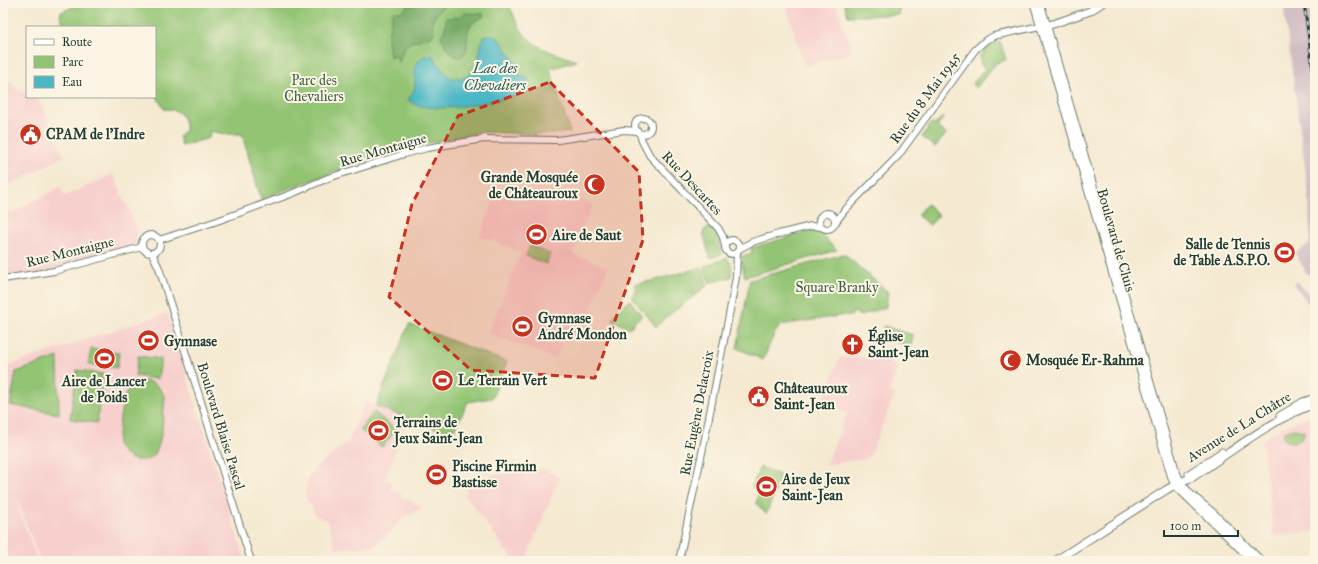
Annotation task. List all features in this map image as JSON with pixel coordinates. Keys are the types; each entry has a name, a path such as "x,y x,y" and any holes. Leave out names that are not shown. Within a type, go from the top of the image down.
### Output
{"main road":[{"name":"Boulevard de Cluis","path":"1034,3 1043,26 1156,425 1177,484"},
{"name":"Boulevard de Cluis","path":"1040,3 1043,26"},
{"path":"1043,26 1090,11 1102,3"},
{"name":"Avenue de La Châtre","path":"1055,561 1177,484 1198,468 1282,414 1302,402 1315,398"},
{"name":"Avenue de La Châtre","path":"1177,484 1193,477 1274,423 1315,404"},
{"path":"1254,435 1282,414"},
{"path":"1177,484 1253,561"},
{"path":"1177,484 1261,561"}],"street":[{"name":"Rue du 8 Mai 1945","path":"835,223 844,211 898,156 970,57 982,43 994,36 1043,26"},
{"path":"640,118 648,119 652,126 648,132 644,134 635,129 635,123 640,118"},
{"name":"Rue Montaigne","path":"624,130 635,123"},
{"name":"Rue Montaigne","path":"159,240 217,221 328,178 404,154 440,146 484,140 558,140 624,130 638,132"},
{"name":"Rue Descartes","path":"638,132 645,149 655,161 722,233 734,241"},
{"name":"Rue Descartes","path":"645,149 648,132"},
{"name":"Rue du 8 Mai 1945","path":"832,215 844,211"},
{"path":"730,254 735,253 752,242 811,226 822,226 825,229 830,228 833,227 835,220 832,215 824,214 811,226"},
{"path":"820,219 822,226"},
{"name":"Rue Descartes","path":"722,233 725,246"},
{"path":"148,236 154,236 159,240 160,243 158,249 152,253 146,251 142,247 144,239 148,236"},
{"path":"737,270 725,246 728,242 734,241 752,242"},
{"path":"734,241 738,244 738,250"},
{"name":"Rue Montaigne","path":"3,279 54,271 142,247"},
{"name":"Rue Eugène Delacroix","path":"679,561 703,448 737,270 738,250"},
{"name":"Boulevard Blaise Pascal","path":"152,253 251,561"}],"highlighted area":[{"path":"550,82 639,172 643,240 595,378 471,370 389,297 412,204 458,116"}],"shaded area":[{"path":"785,3 836,3 845,34 847,33 852,50 851,53 805,66"},
{"path":"1283,3 1315,3 1315,284 1305,271 1295,253 1309,244 1310,240 1309,196"},
{"path":"11,81 15,89 26,94 26,98 38,99 65,156 3,188 3,84"},
{"path":"113,174 136,227 137,244 3,283 3,198 10,214 60,187 65,196"},
{"path":"565,190 572,196 593,204 573,254 608,267 579,339 565,334 555,359 488,333 521,252 480,236 496,195"},
{"path":"1297,281 1315,301 1315,312 1293,284"},
{"path":"167,313 245,561 40,561 15,494 20,515 38,561 3,561 3,367"},
{"path":"840,357 885,358 893,364 898,365 889,392 895,394 870,456 868,458 826,465 847,413 822,403"},
{"path":"366,402 407,418 385,478 392,482 390,489 402,495 401,497 424,507 403,518 388,535 375,546 336,549 327,520 316,516 306,497 307,480 317,466 348,442"},
{"path":"1315,413 1315,531 1276,536 1274,534 1262,444 1264,439 1277,430"},
{"path":"542,469 560,477 526,559 513,560 465,495 472,478"}],"green space":[{"name":"Parc des Chevaliers","path":"82,3 508,3 519,27 529,39 542,48 577,61 550,69 570,132 532,134 483,132 424,144 385,153 261,199 242,134 225,134 210,131 209,138 182,146 179,136 185,131 183,118 176,111 164,109 156,95 156,26 65,26 60,16 61,12"},
{"path":"416,3 448,3 437,13 433,20 434,34 430,37 414,41 407,45 402,52 399,64 396,55 390,57 388,36 393,12 401,12 408,6 415,5"},
{"path":"844,3 899,3 899,15 848,16"},
{"path":"466,13 483,14 485,16 473,23 468,30 466,52 461,57 455,56 449,51 441,37 445,29 446,18 459,17"},
{"path":"996,42 1001,43 1006,60 996,63 976,88 972,84 985,68 981,65 980,55"},
{"path":"944,117 937,126 946,134 935,147 922,137 931,123 935,125"},
{"path":"927,204 939,215 930,225 918,216"},
{"path":"709,227 715,231 719,237 720,250 722,254 710,258 703,232"},
{"path":"816,229 837,250 745,277 741,259 742,256 752,253 751,248"},
{"path":"530,246 550,254 546,264 526,256"},
{"name":"Square Branky","path":"844,254 888,292 886,307 860,316 855,312 850,316 845,315 781,325 774,334 763,360 737,348 750,280"},
{"path":"727,258 732,269 731,277 709,283 704,266"},
{"path":"702,267 707,286 669,315 656,327 632,297 635,290 635,284 652,281"},
{"path":"630,300 642,316 635,321 629,329 612,319 619,309"},
{"name":"Le Terrain Vert","path":"409,324 507,362 492,398 468,402 452,435 376,406"},
{"path":"884,326 913,335 911,346 886,339 881,335"},
{"name":"Aire de Lancer de Poids","path":"91,349 119,353 117,368 88,364"},
{"path":"138,356 161,359 158,379 135,376"},
{"path":"58,357 59,414 10,405 16,372"},
{"path":"77,370 103,374 97,423 70,419"},
{"path":"146,381 158,386 165,398 162,430 155,454 151,458 144,460 134,460 126,455 117,444 120,418 124,399 129,389 139,382"},
{"name":"Terrains de Jeux Saint-Jean","path":"374,412 396,430 382,447 360,430"},
{"path":"1294,429 1304,431 1300,441 1290,442 1284,439 1283,435 1285,432"},
{"path":"760,467 782,475 766,514 756,503 759,493 752,486"}],"water":[{"name":"Lac des Chevaliers","path":"491,34 499,39 518,66 517,71 521,77 528,78 526,93 480,103 441,108 418,105 409,101 409,98 414,90 415,72 419,60 428,54 432,55 450,77 466,77 475,69 484,37"}],"railway":[{"path":"1304,3 1315,84"}],"place":[{"name":"CPAM de l'Indre","path":"30,134"},
{"name":"Grande Mosquée de Châteauroux","path":"594,185"},
{"name":"Aire de Saut","path":"537,235"},
{"name":"Salle de Tennis de Table A.S.P.O.","path":"1285,252"},
{"name":"Gymnase André Mondon","path":"522,326"},
{"name":"Gymnase","path":"148,341"},
{"name":"Église Saint-Jean","path":"853,344"},
{"name":"Aire de Lancer de Poids","path":"104,359"},
{"name":"Mosquée Er-Rahma","path":"1011,360"},
{"name":"Le Terrain Vert","path":"443,380"},
{"name":"Châteauroux Saint-Jean","path":"758,396"},
{"name":"Terrains de Jeux Saint-Jean","path":"378,430"},
{"name":"Piscine Firmin Bastisse","path":"436,474"},
{"name":"Aire de Jeux Saint-Jean","path":"767,487"}]}
